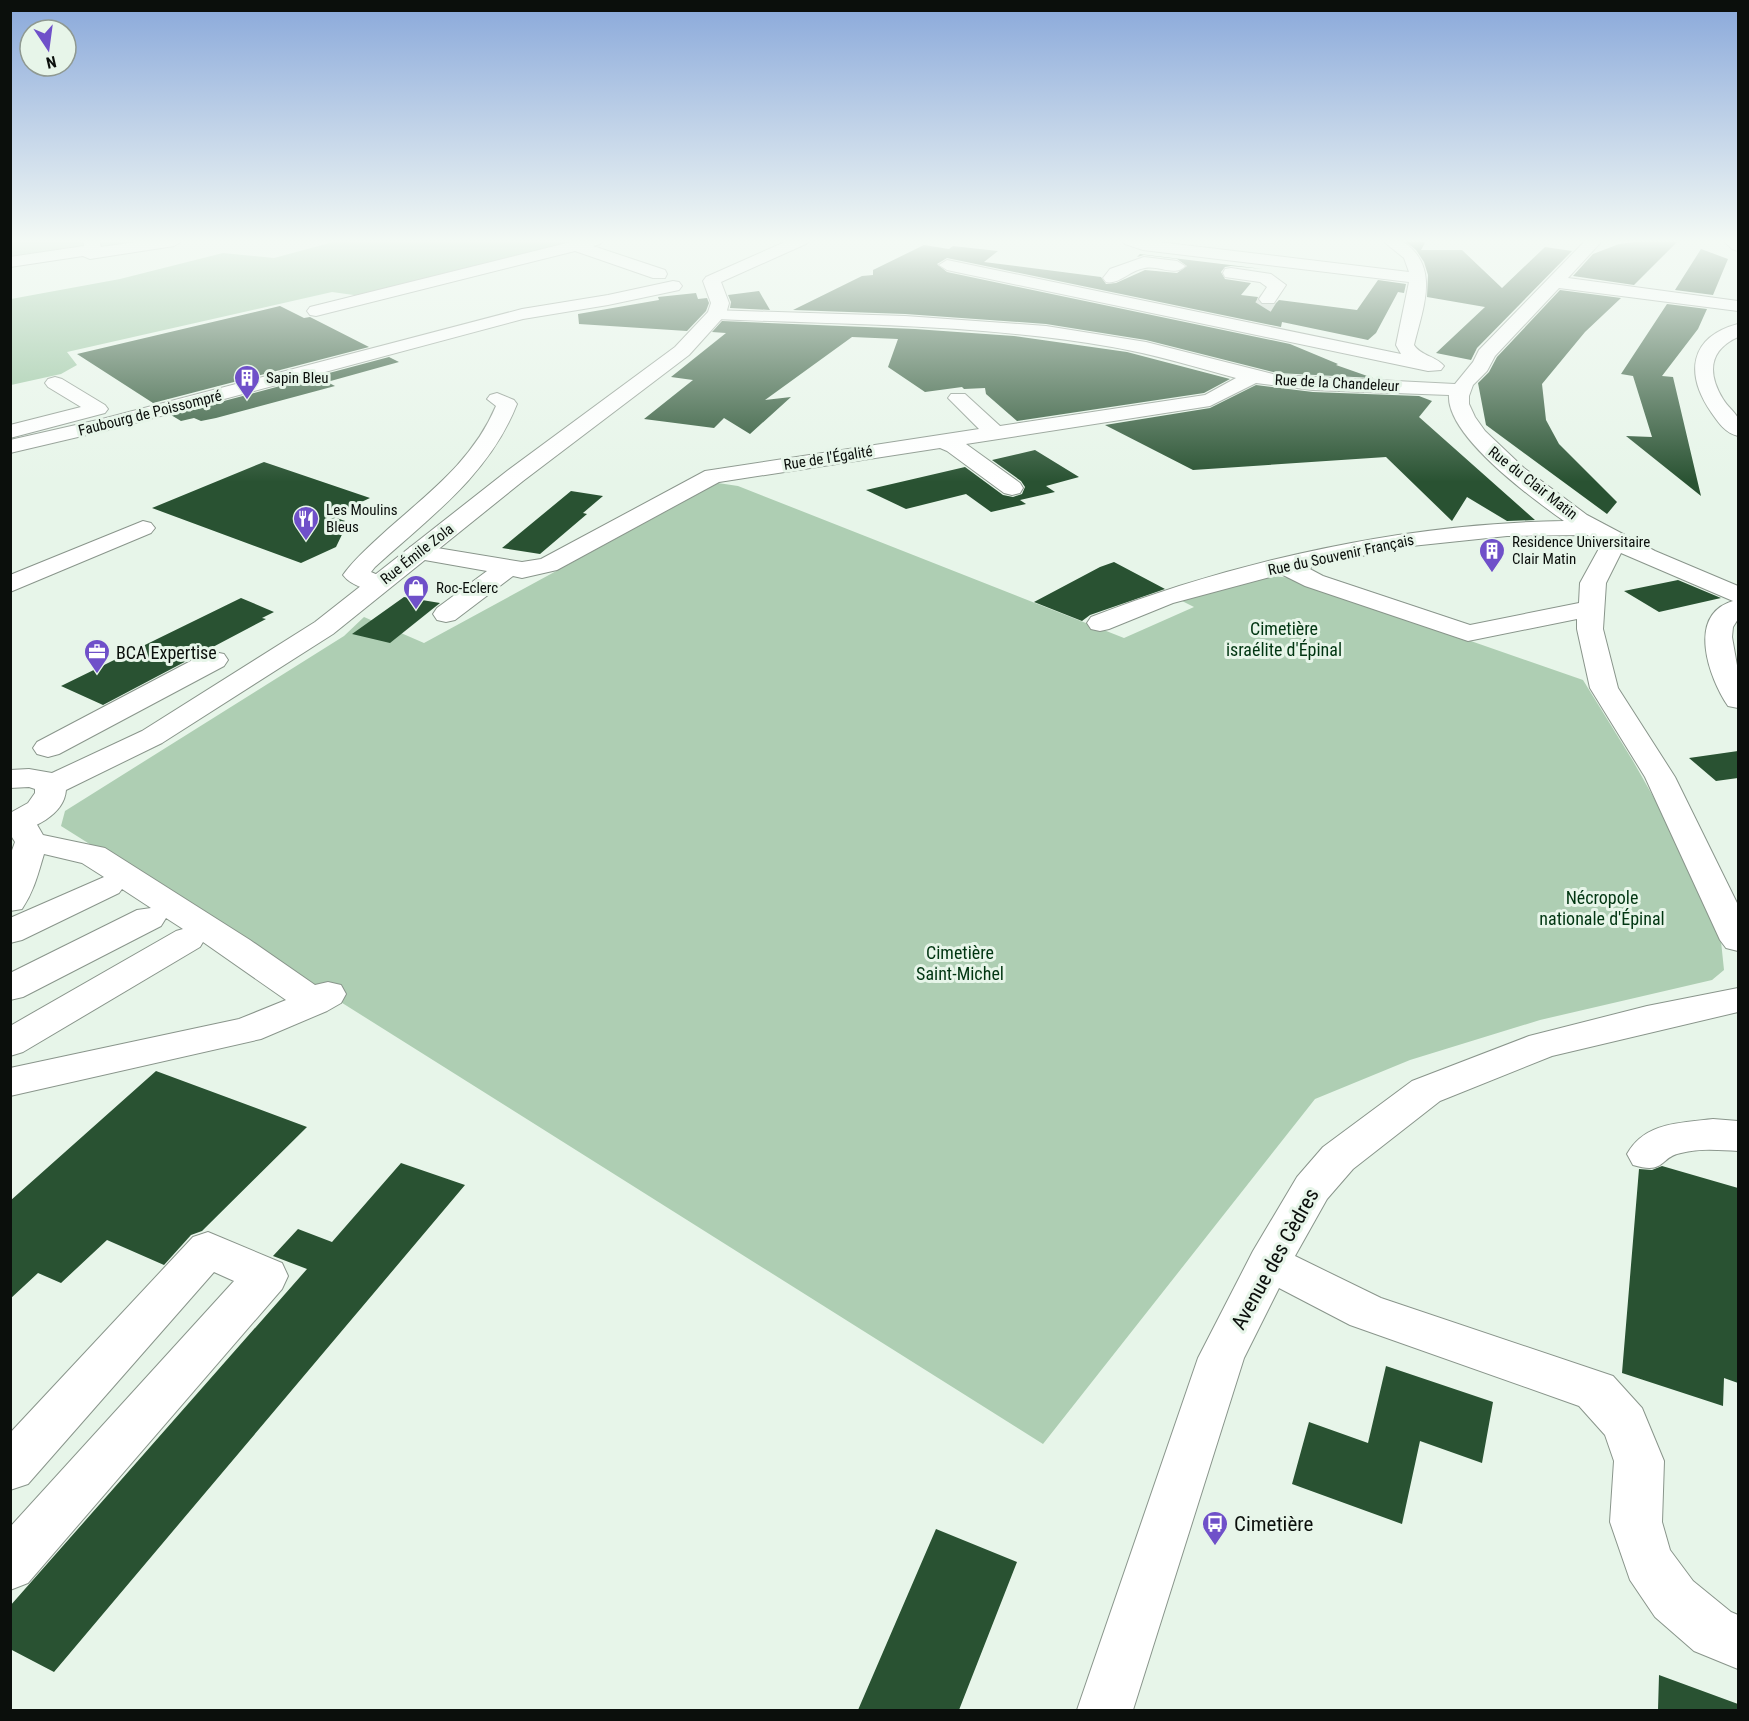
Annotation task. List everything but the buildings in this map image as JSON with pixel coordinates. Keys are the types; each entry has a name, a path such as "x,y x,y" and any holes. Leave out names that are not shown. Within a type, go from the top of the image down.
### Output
{"street":[{"name":"Faubourg de Poissompré","path":"10,447 105,426 495,321"},
{"name":"Rue Émile Zola","path":"50,786 152,737 324,628 524,470 682,351 687,321"},
{"name":"Rue de la Chandeleur","path":"928,321 1059,333 1168,353 1252,377 1303,383 1402,386 1466,382"},
{"path":"1225,321 1428,365"},
{"path":"1248,328 1253,321"},
{"path":"1410,321 1405,345 1411,355 1466,382 1485,362 1486,354 1518,321"},
{"path":"1738,330 1726,334 1709,349 1701,369 1705,385 1713,401 1733,427 1738,430"},
{"name":"Rue de l'Égalité","path":"419,552 522,570 548,565 713,476 1210,400 1252,377"},
{"name":"Rue du Clair Matin","path":"1466,382 1458,404 1468,427 1495,455 1603,534 1646,557 1738,595"},
{"path":"10,432 98,409 55,383"},
{"path":"958,398 995,433"},
{"path":"378,584 356,575 366,562 466,472 496,431 507,404 497,399"},
{"path":"942,441 955,446 1012,488"},
{"path":"10,584 143,528"},
{"name":"Rue du Souvenir Français","path":"1100,623 1164,598 1284,566 1402,540 1507,529 1603,534"},
{"path":"1603,534 1593,583 1590,629 1604,688 1659,777 1738,940"},
{"path":"1284,566 1314,581 1468,633 1592,608"},
{"path":"446,614 508,568"},
{"path":"1738,608 1723,619 1718,634 1722,664 1738,700"},
{"path":"48,748 214,660"},
{"path":"10,779 30,778 42,781 50,786 52,793 44,808 20,829 18,887 10,901"},
{"path":"10,1082 248,1030 321,998 237,948 93,855 20,829"},
{"path":"10,932 107,886"},
{"path":"10,988 148,918"},
{"path":"10,1043 188,939"},
{"name":"Avenue des Cèdres","path":"1105,1710 1158,1543 1221,1358 1269,1263 1312,1188 1338,1158 1426,1091 1542,1046 1647,1019 1738,1000"},
{"path":"1648,1154 1668,1139 1713,1134 1738,1136"},
{"path":"10,1468 208,1249 266,1276 10,1565"},
{"path":"1269,1263 1366,1312 1596,1391 1625,1423 1639,1461 1636,1522 1648,1562 1674,1599 1713,1632 1738,1642"}],"green space":[{"path":"11,321 203,321 67,352 77,365 61,374 11,385"},
{"name":"Cimetière Saint-Michel","path":"718,483 738,486 1124,638 1194,607 1178,599 1265,575 1290,578 1583,680 1633,761 1680,844 1721,941 1724,970 1712,980 1540,1020 1410,1060 1315,1099 1043,1444 61,826 65,811 344,636 364,617 424,643"}],"place":[{"name":"Sapin Bleu","path":"247,401"},
{"name":"Les Moulins Bleus","path":"306,542"},
{"name":"Residence Universitaire Clair Matin","path":"1492,574"},
{"name":"Roc-Eclerc","path":"416,611"},
{"name":"BCA Expertise","path":"97,675"},
{"name":"Cimetière","path":"1215,1547"}],"park label":[{"name":"Cimetière israélite d'Épinal","path":"1284,638"},
{"name":"Nécropole nationale d'Épinal","path":"1602,907"}]}
